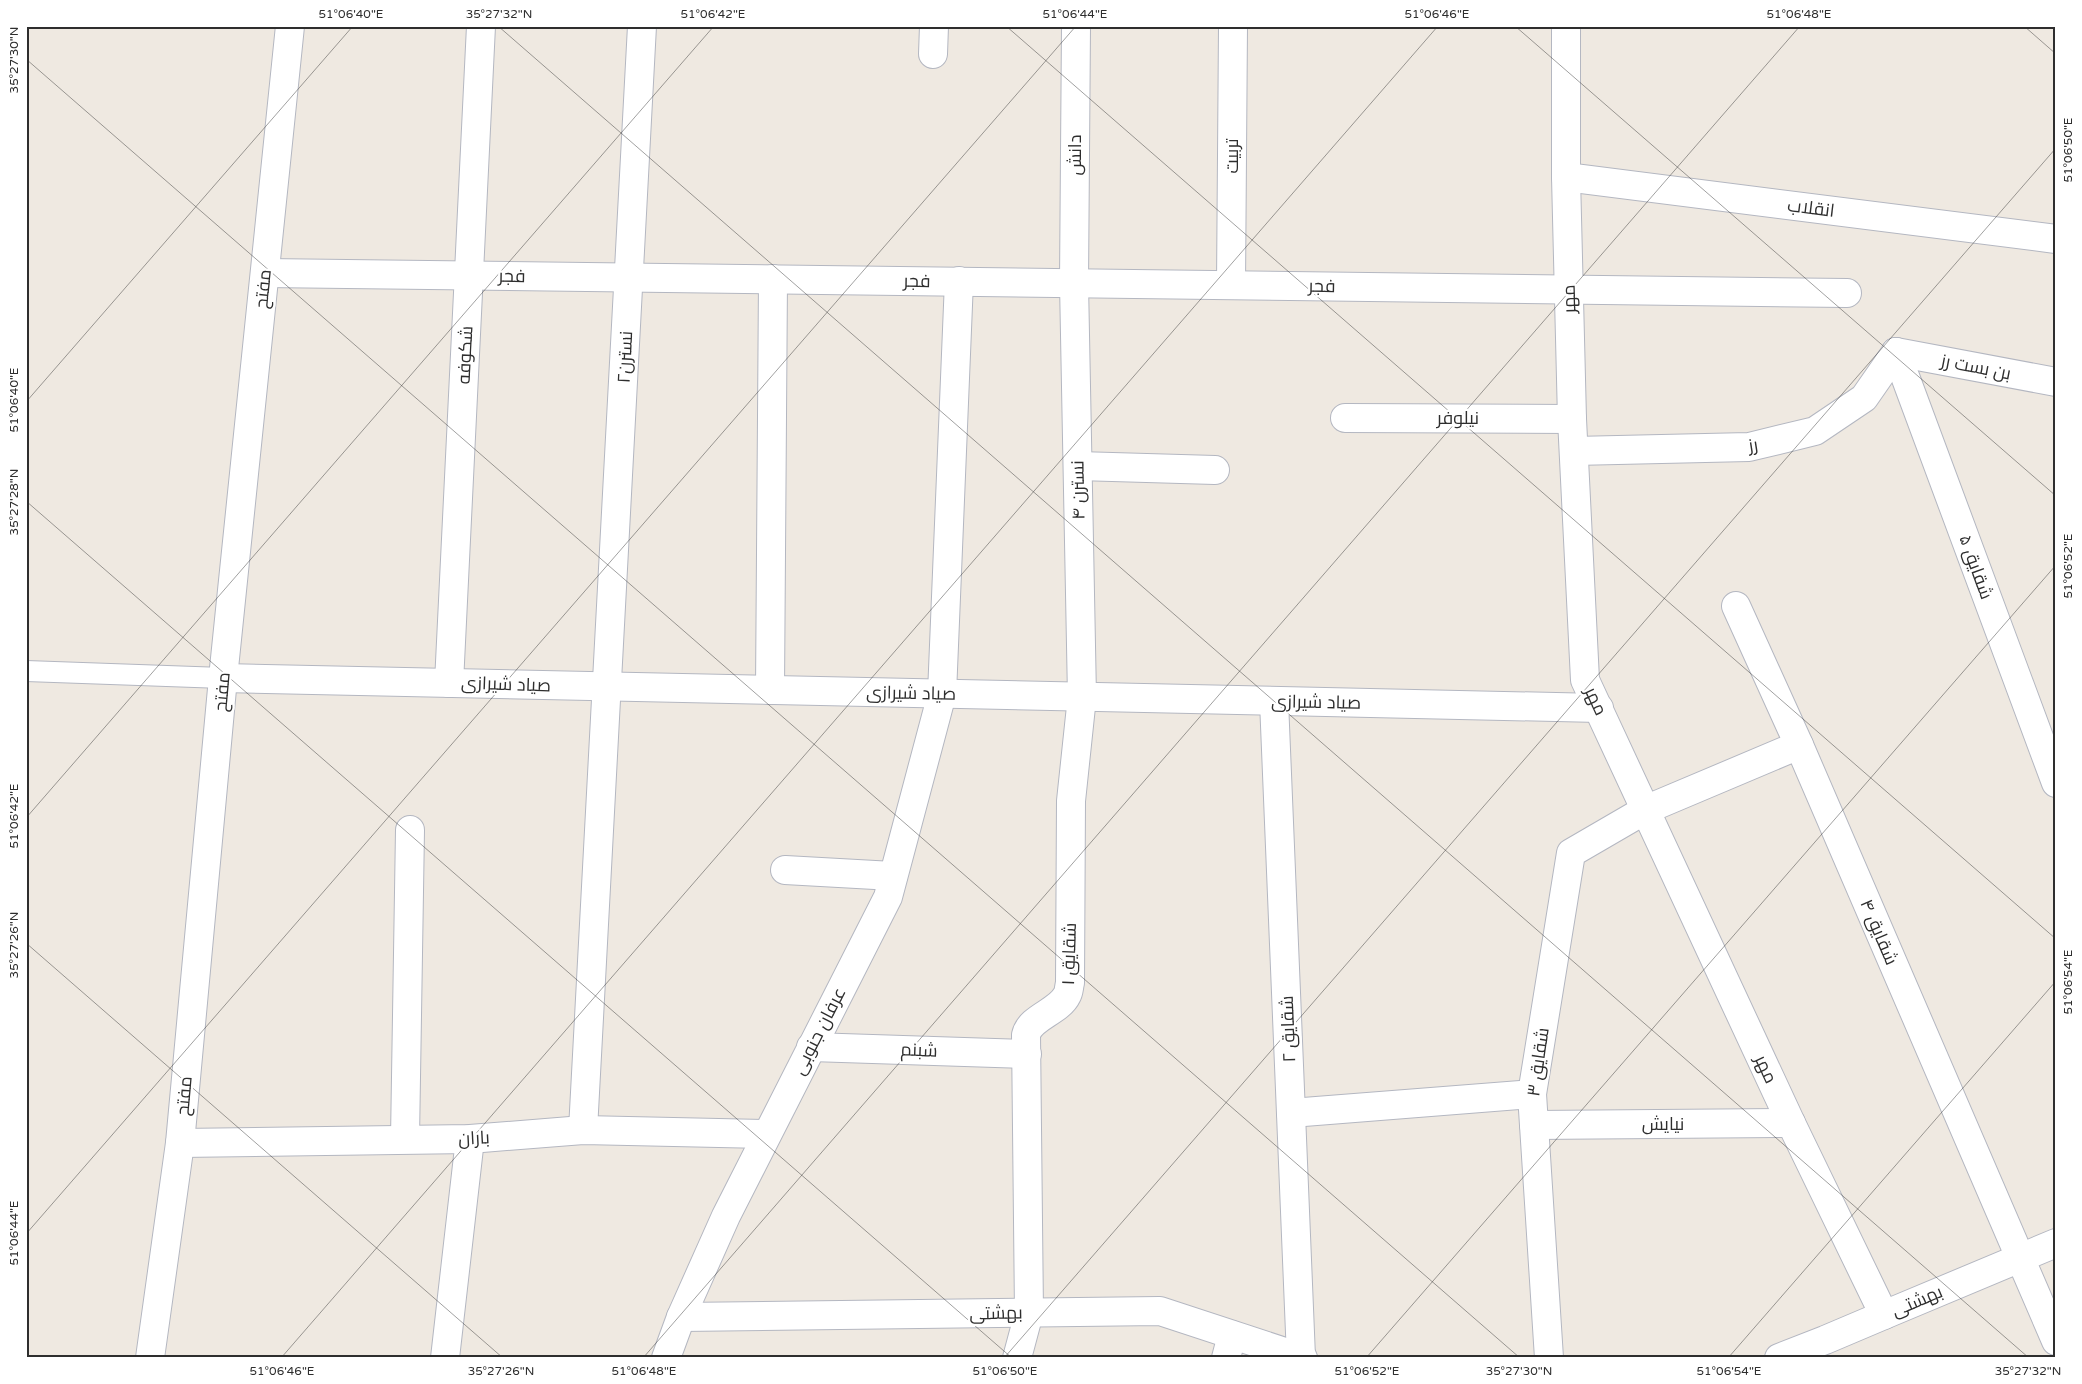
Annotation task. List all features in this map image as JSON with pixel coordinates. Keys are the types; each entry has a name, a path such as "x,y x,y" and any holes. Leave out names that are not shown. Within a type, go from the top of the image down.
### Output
{"street":[{"name":"مفتح","path":"150,1358 180,1142 223,678 290,26"},
{"name":"شکوفه","path":"449,683 481,26"},
{"name":"نسترن۲","path":"583,1130 642,26"},
{"path":"933,54 934,26"},
{"name":"دانش","path":"1074,283 1076,26"},
{"name":"تربیت","path":"1231,285 1233,26"},
{"name":"مهر","path":"1566,26 1566,177 1572,419 1585,680 1791,1123 1884,1315"},
{"name":"انقلاب","path":"1566,177 2056,239"},
{"name":"فجر","path":"265,273 1847,292"},
{"path":"770,690 773,279"},
{"name":"عرفان جنوبی","path":"666,1358 681,1317 726,1216 888,897 942,694 959,281"},
{"name":"نسترن ۴","path":"1074,283 1082,697"},
{"name":"بن بست رز","path":"1896,352 2056,382"},
{"name":"رز","path":"1574,450 1749,447 1815,431 1864,398 1896,352"},
{"name":"شقایق ۵","path":"1896,352 2056,782"},
{"name":"نیلوفر","path":"1345,418 1572,419"},
{"path":"1078,466 1215,470"},
{"name":"شقایق ۴","path":"1736,606 2056,1341"},
{"name":"صیاد شیرازی","path":"223,678 1599,708"},
{"name":"شقایق ۱","path":"1017,1358 1029,1312 1027,1030 1068,995 1070,983 1071,801 1082,697"},
{"name":"شقایق ۲","path":"1274,701 1302,1357"},
{"path":"1646,810 1798,745"},
{"name":"شقایق ۳","path":"1550,1358 1532,1094 1572,853 1646,810"},
{"path":"405,1139 410,830"},
{"path":"785,870 893,876"},
{"name":"شبنم","path":"811,1047 1027,1054"},
{"path":"1291,1112 1532,1094"},
{"name":"نیایش","path":"1534,1125 1791,1123"},
{"name":"باران","path":"180,1142 470,1139 583,1130 767,1134"},
{"path":"445,1358 470,1139"},
{"name":"بهشتی","path":"1779,1358 1829,1349 1884,1315 2056,1243"},
{"name":"بهشتی","path":"681,1317 1160,1311 1229,1346 1302,1357"}],"lane":[{"path":"26,671 223,678"}]}
